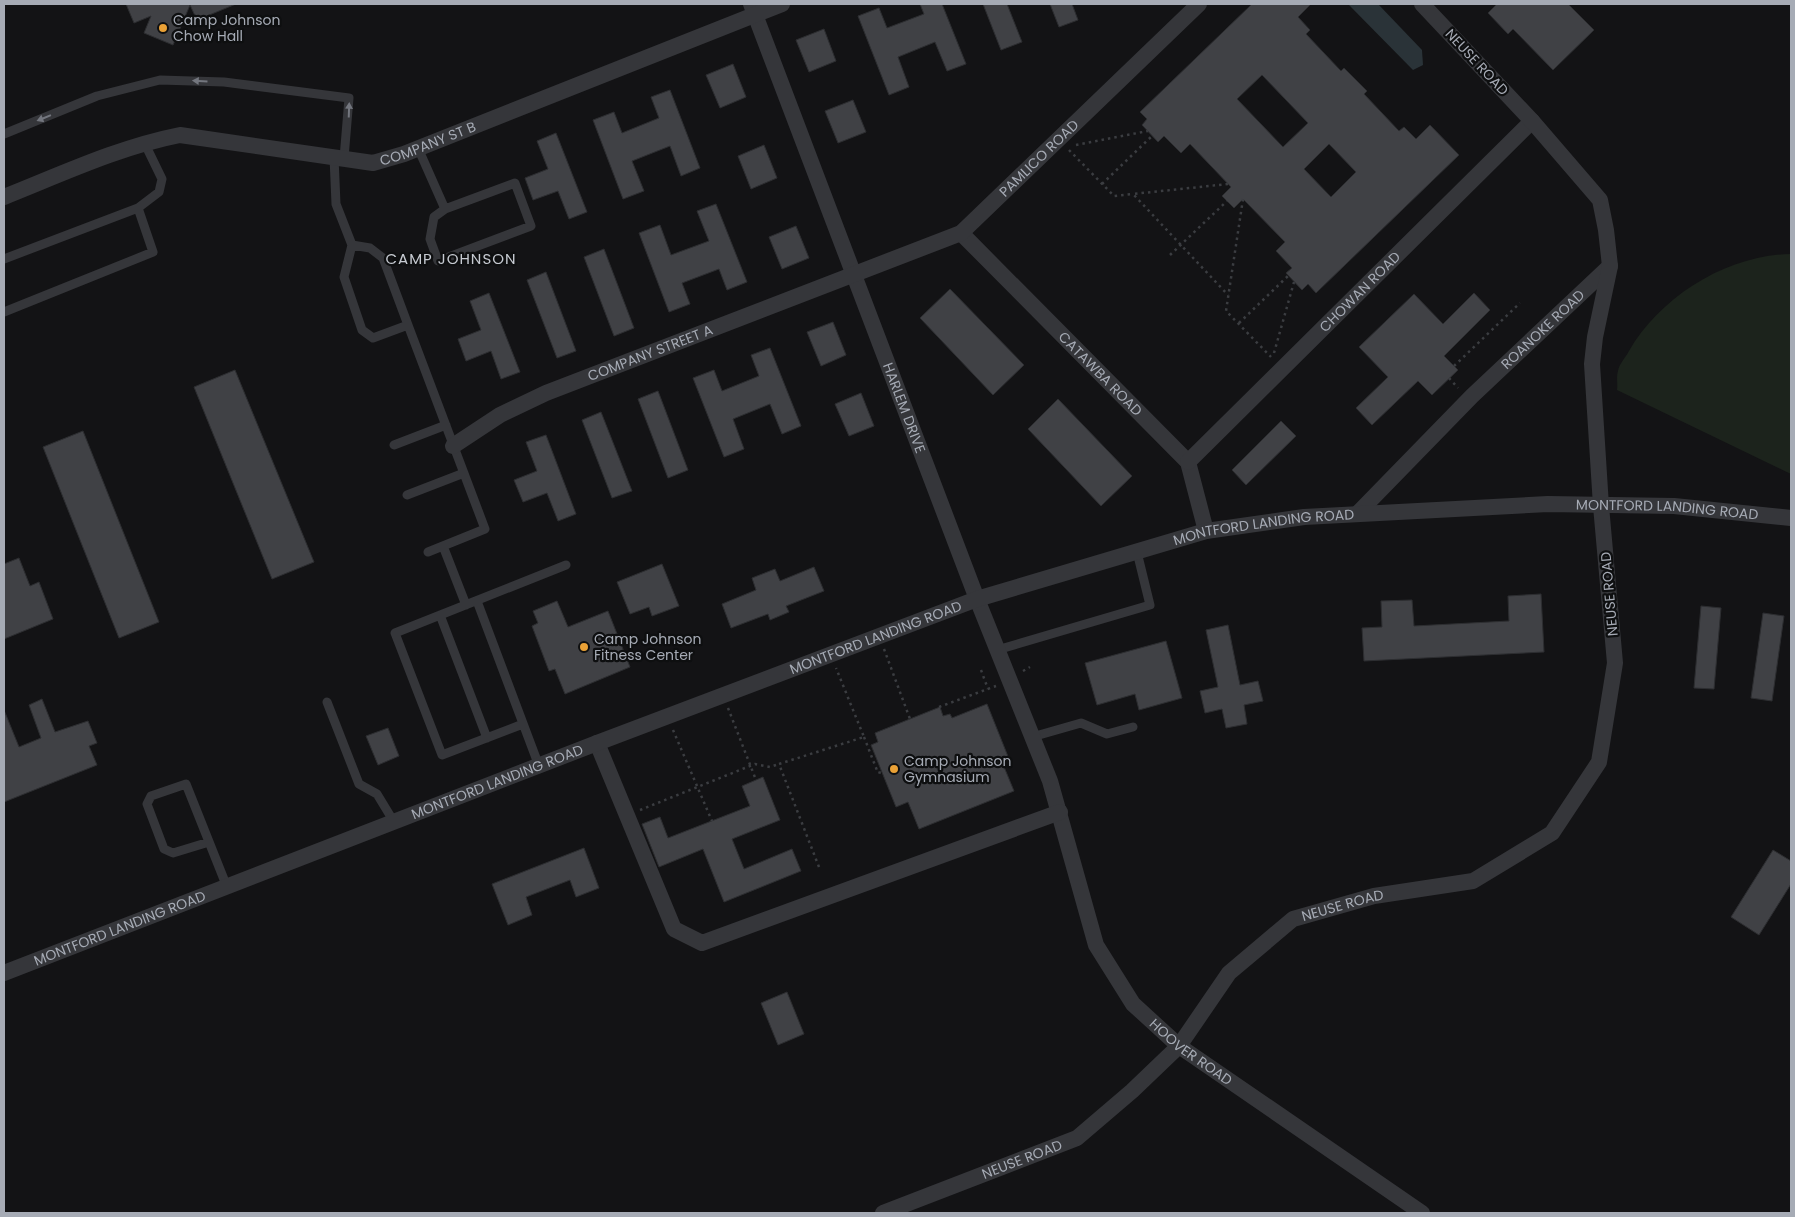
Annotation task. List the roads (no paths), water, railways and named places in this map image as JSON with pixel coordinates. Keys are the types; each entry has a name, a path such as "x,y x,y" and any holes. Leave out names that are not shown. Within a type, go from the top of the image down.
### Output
{"street":[{"name":"COMPANY ST B","path":"4,197 122,150 180,135 373,163 418,148 754,9 782,4"},
{"name":"PAMLICO ROAD","path":"853,273 961,233 1199,4"},
{"name":"NEUSE ROAD","path":"1422,4 1532,121"},
{"name":"HARLEM DRIVE","path":"754,9 977,599 1060,812"},
{"path":"1532,121 1600,200 1610,266"},
{"name":"CHOWAN ROAD","path":"1188,462 1532,121"},
{"name":"CATAWBA ROAD","path":"961,233 1188,462"},
{"name":"NEUSE ROAD","path":"883,1213 1077,1138 1132,1091 1179,1046 1229,973 1293,920 1374,896 1473,881 1552,833 1600,762 1615,663 1601,506 1592,364 1595,337 1610,266"},
{"name":"ROANOKE ROAD","path":"1357,514 1472,396 1610,266"},
{"name":"COMPANY STREET A","path":"453,446 500,415 546,393 853,273"},
{"path":"1188,462 1206,531"},
{"name":"MONTFORD LANDING ROAD","path":"4,973 667,716 977,599 1206,531 1304,517 1548,504 1674,506 1791,518"},
{"path":"597,743 674,929 702,943 1060,812"},
{"name":"HOOVER ROAD","path":"1060,812 1096,946 1133,1004 1179,1046 1422,1213"}],"lane":[{"path":"4,134 97,96 160,80 224,82 349,98 339,158 336,204 352,246 344,277 362,330 374,338 408,325"},
{"path":"4,259 138,208 159,192 162,179 145,144"},
{"path":"418,148 445,209"},
{"path":"515,183 531,226 438,262 430,239 434,217 445,209 515,183"},
{"path":"4,312 153,252 138,208"},
{"path":"352,246 370,248 383,258 485,529 428,552"},
{"path":"394,445 446,425"},
{"path":"407,495 464,473"},
{"path":"443,546 466,605"},
{"path":"997,650 1150,605 1137,552"},
{"path":"523,724 442,755 395,633 566,565"},
{"path":"477,601 539,766"},
{"path":"440,615 487,738"},
{"path":"327,702 359,784 377,794 394,822"},
{"path":"1032,737 1081,723 1108,734 1133,728"},
{"path":"209,842 173,853 164,849 147,804 151,796 186,784 227,886"}],"place":[{"name":"Camp Johnson Chow Hall","path":"163,28"},
{"name":"Camp Johnson Fitness Center","path":"584,647"},
{"name":"Camp Johnson Gymnasium","path":"894,769"}],"district":[{"name":"CAMP JOHNSON","path":"451,258"}]}
